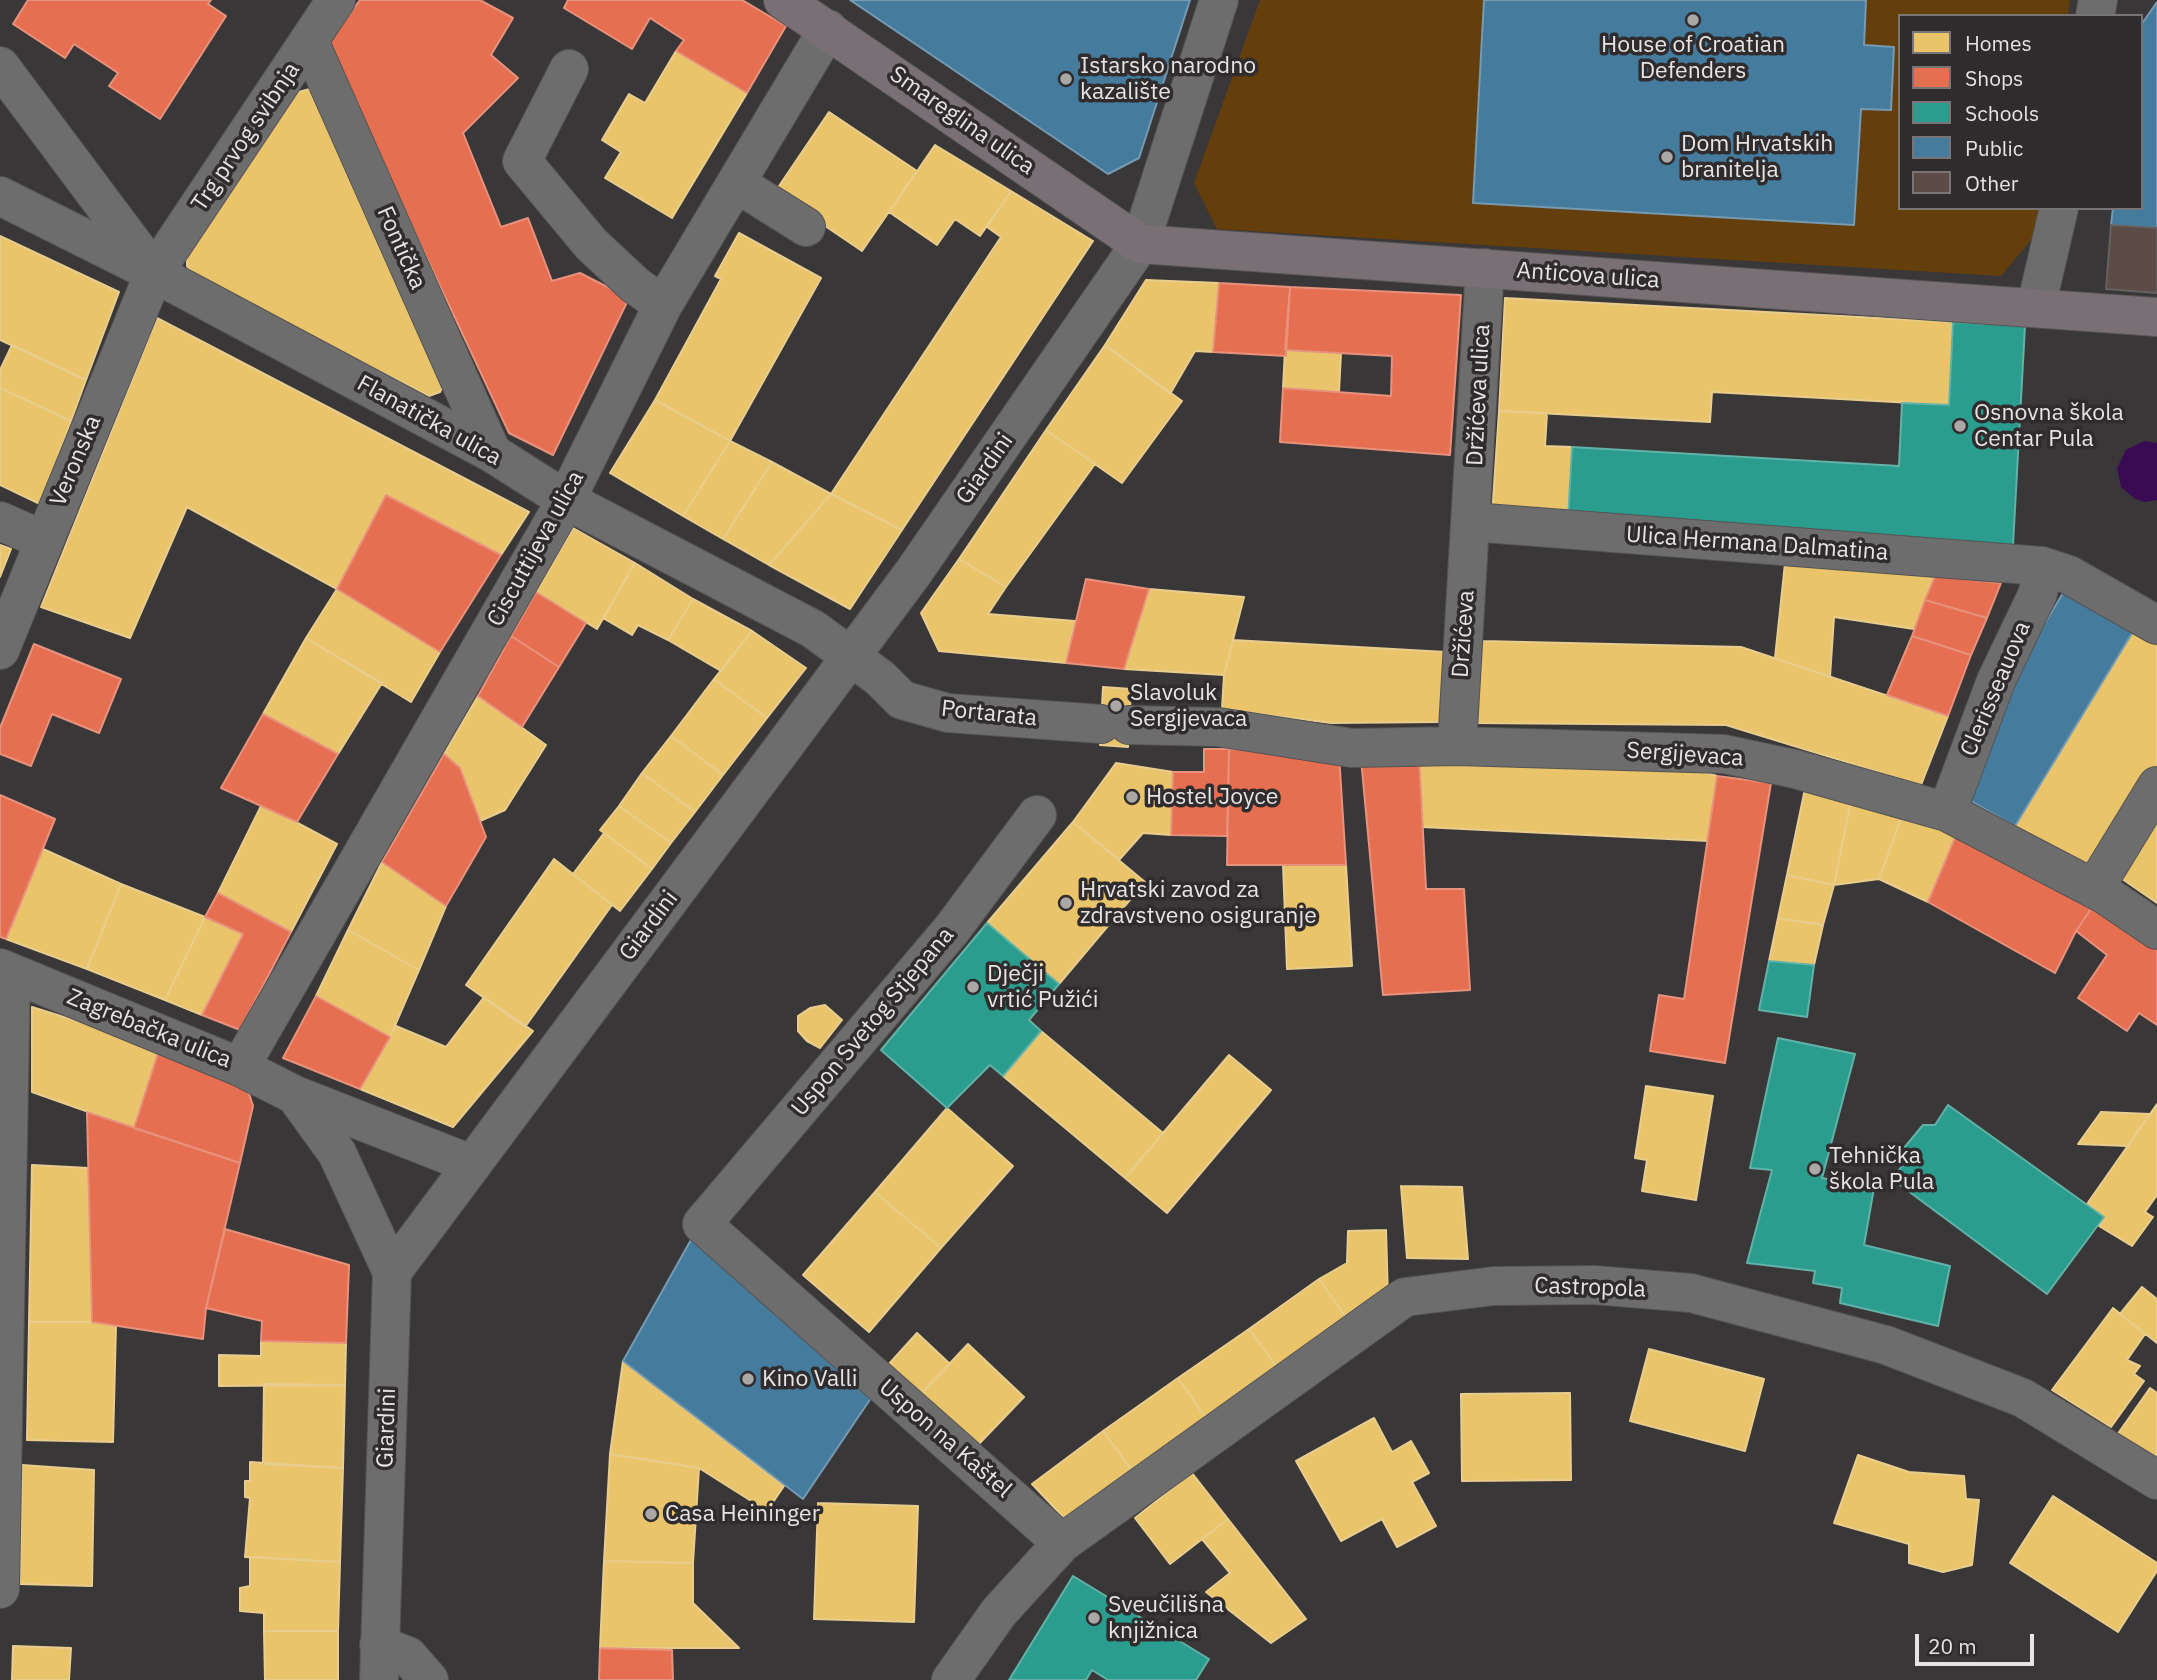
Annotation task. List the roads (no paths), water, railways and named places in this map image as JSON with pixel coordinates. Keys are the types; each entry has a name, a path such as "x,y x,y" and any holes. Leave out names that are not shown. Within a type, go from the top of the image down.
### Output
{"main road":[{"name":"Smareglina ulica","path":"783,0 1139,244"},
{"name":"Anticova ulica","path":"1139,244 2157,317"}],"street":[{"name":"Trg prvog svibnja","path":"154,273 310,43 336,0"},
{"name":"Giardini","path":"379,1663 392,1272 852,656 977,482 1139,244 1219,0"},
{"name":"Ciscuttijeva ulica","path":"240,1067 566,500 663,305 828,29"},
{"name":"Fontička","path":"310,43 492,453"},
{"path":"0,66 154,273"},
{"path":"569,69 523,161 591,244 635,285 663,305"},
{"path":"736,183 806,227"},
{"name":"Flanatička ulica","path":"0,197 154,273 492,453 566,500 814,629 852,656"},
{"path":"2036,307 2059,210"},
{"name":"Držićeva ulica","path":"1472,522 1485,268"},
{"name":"Veronska","path":"0,650 154,273"},
{"path":"0,522 43,540"},
{"name":"Ulica Hermana Dalmatina","path":"1472,522 2042,566 2069,575 2157,625"},
{"name":"Držićeva","path":"1457,746 1472,522"},
{"name":"Clerisseauova","path":"1947,812 1996,681 2038,593 2042,566"},
{"name":"Portarata","path":"852,656 902,700 948,713 1115,724 1218,727"},
{"name":"Sergijevaca","path":"1218,727 1352,748 1457,746 1724,754 1786,766 1947,812 2094,889 2157,930"},
{"path":"2094,889 2157,786"},
{"name":"Uspon Svetog Stjepana","path":"702,1224 953,929 1037,815"},
{"path":"0,1588 6,971"},
{"name":"Zagrebačka ulica","path":"6,971 240,1067 295,1096 471,1164"},
{"name":"Zagrebačka ulica","path":"295,1096 337,1153 392,1272"},
{"name":"Uspon na Kaštel","path":"702,1224 1062,1543"},
{"name":"Castropola","path":"951,1680 999,1612 1062,1543 1405,1297 1494,1286 1594,1285 1692,1293 1886,1345 2023,1398 2157,1480"},
{"path":"379,1663 408,1656 429,1680"}],"place":[{"name":"House of Croatian Defenders","path":"1693,20"},
{"name":"Istarsko narodno kazalište","path":"1066,79"},
{"name":"Dom Hrvatskih branitelja","path":"1667,157"},
{"name":"Osnovna škola Centar Pula","path":"1960,426"},
{"name":"Slavoluk Sergijevaca","path":"1116,706"},
{"name":"Hostel Joyce","path":"1132,797"},
{"name":"Hrvatski zavod za zdravstveno osiguranje","path":"1066,903"},
{"name":"Dječji vrtić Pužići","path":"973,987"},
{"name":"Tehnička škola Pula","path":"1815,1169"},
{"name":"Kino Valli","path":"748,1379"},
{"name":"Casa Heininger","path":"651,1514"},
{"name":"Sveučilišna knjižnica","path":"1094,1618"}]}
